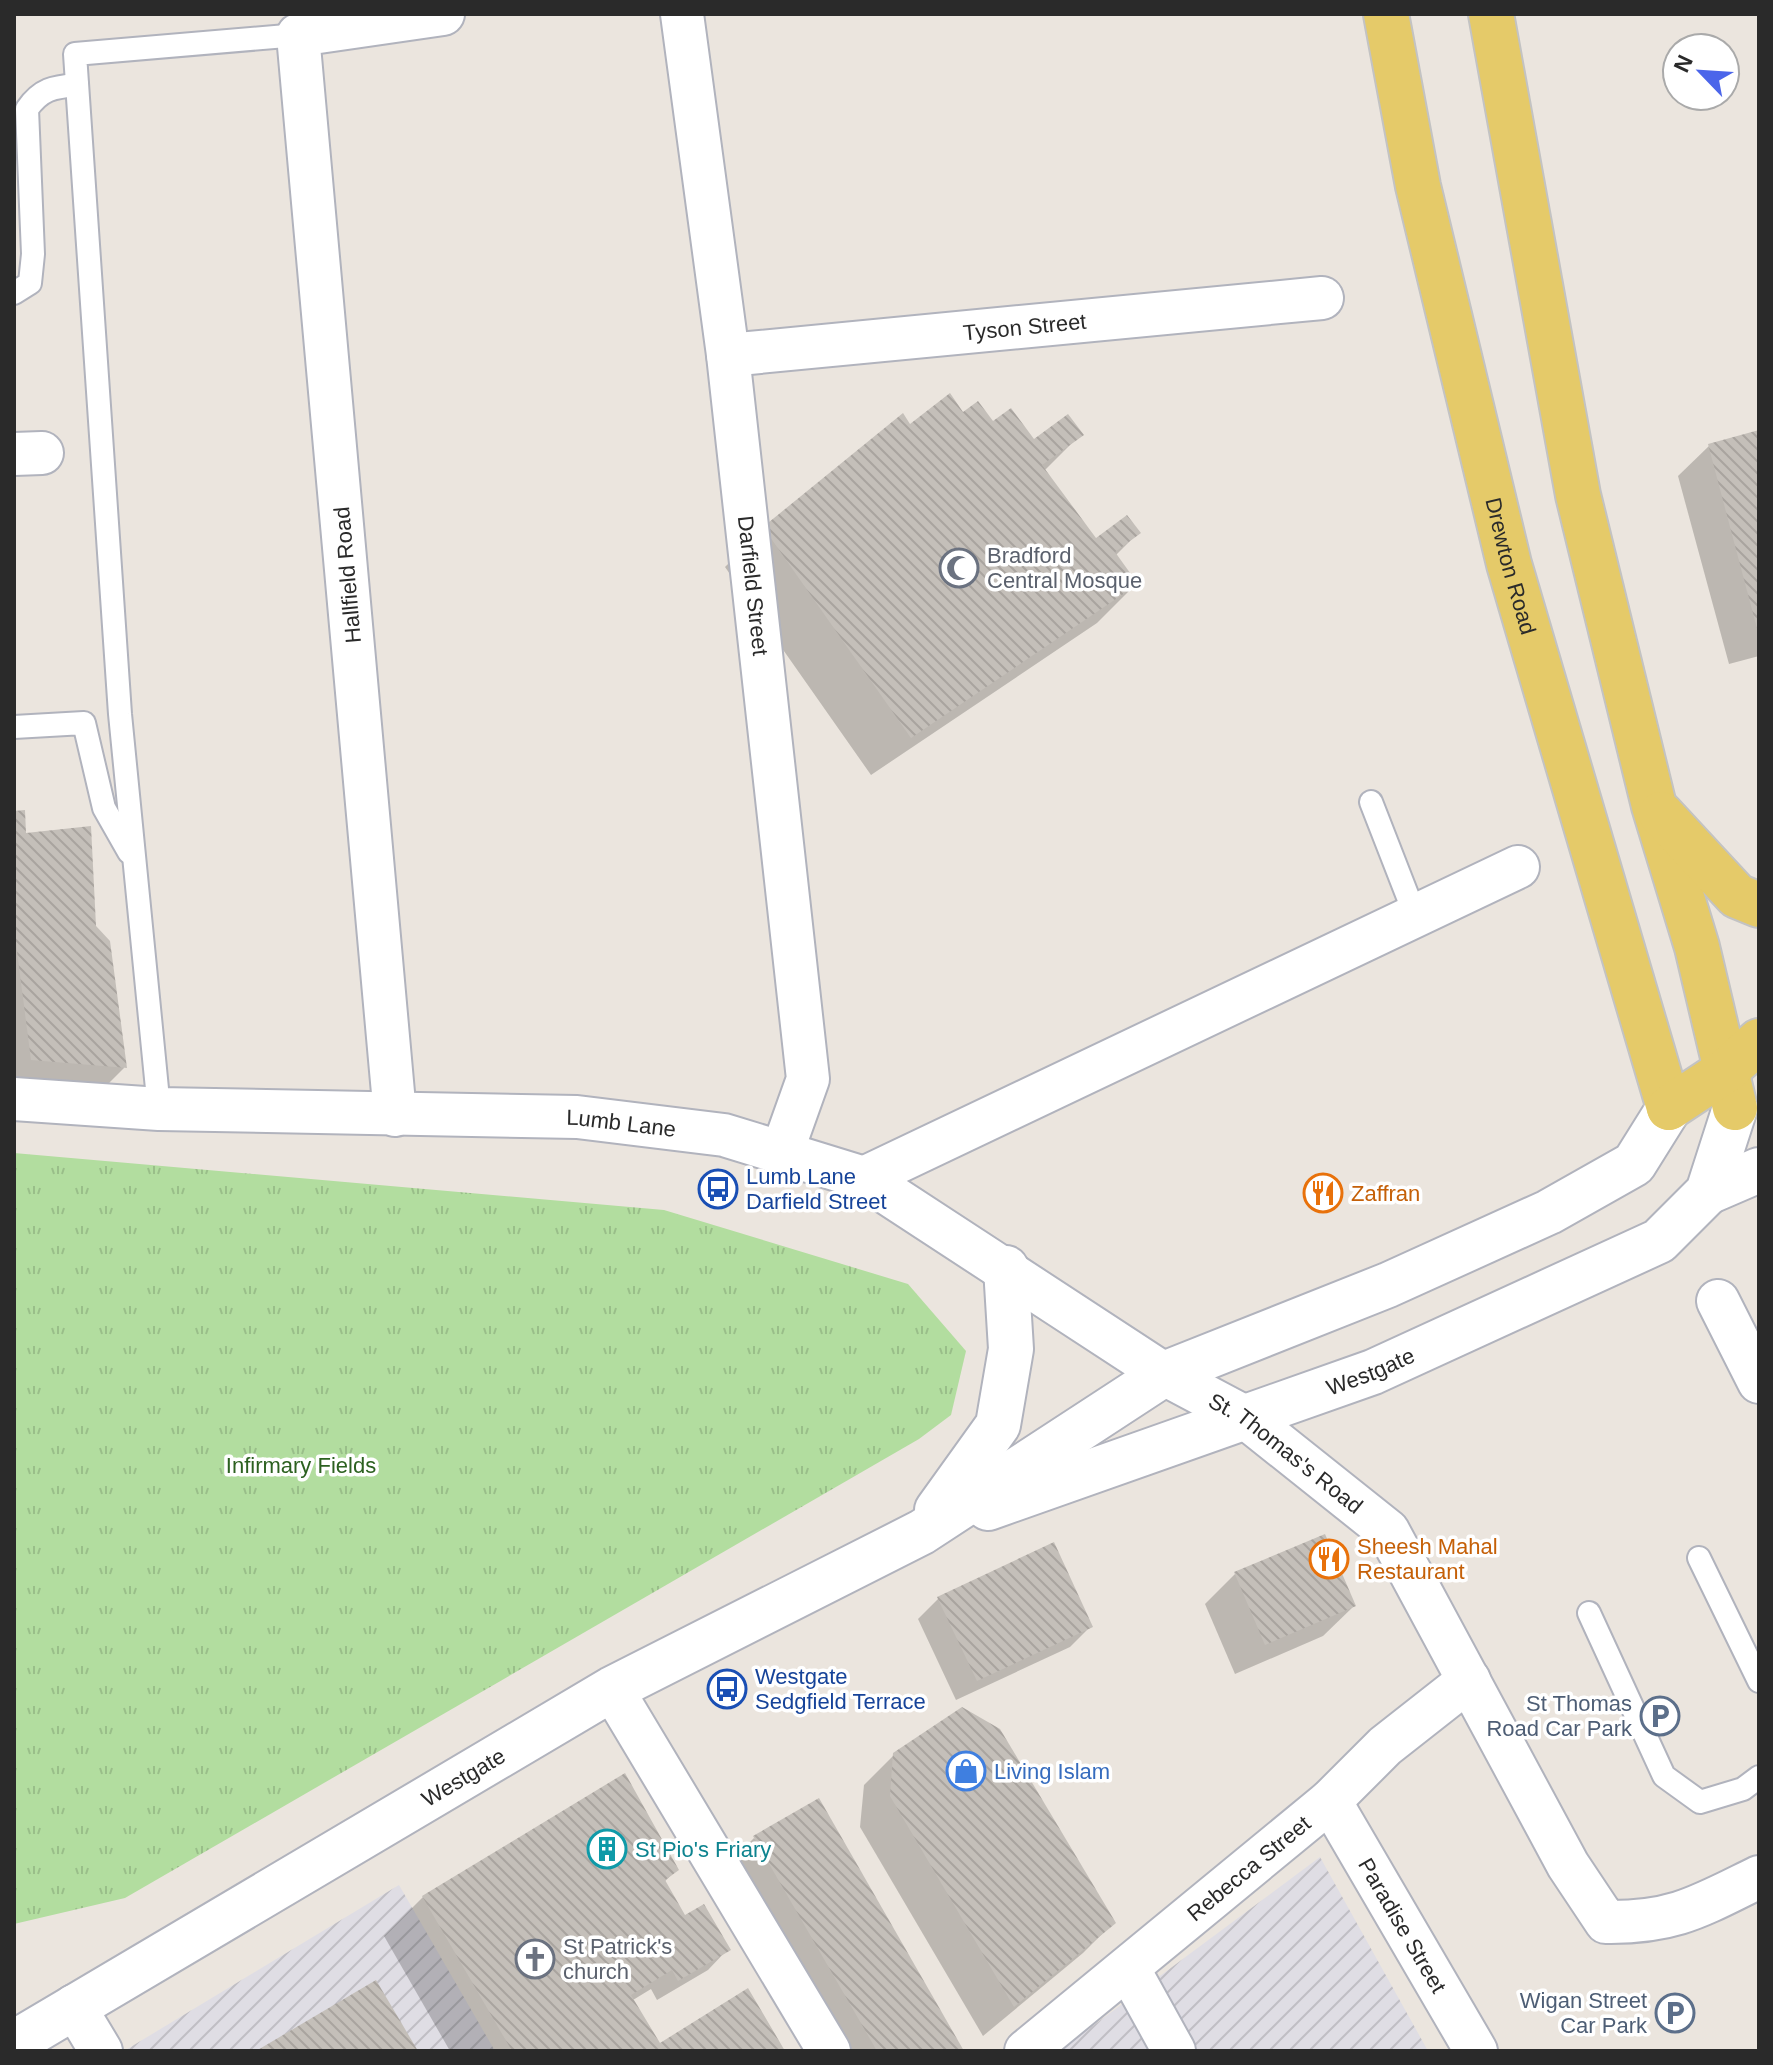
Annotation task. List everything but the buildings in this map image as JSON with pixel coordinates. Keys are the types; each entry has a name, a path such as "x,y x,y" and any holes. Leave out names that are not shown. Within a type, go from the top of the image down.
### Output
{"main road":[{"name":"Drewton Road","path":"1386,14 1418,186 1509,564 1669,1108"},
{"path":"1491,14 1522,202 1578,495 1654,806 1697,947 1745,1080"},
{"path":"1654,806 1737,896 1759,905"},
{"name":"Westgate","path":"14,2043 612,1689 922,1532 1164,1374 1388,1285 1549,1212 1634,1164 1669,1108 1745,1080"},
{"name":"Westgate","path":"922,1532 1373,1372 1659,1241 1708,1192 1745,1080"},
{"path":"1708,1192 1759,1170"},
{"path":"922,1532 998,1425 1011,1349 1006,1268"}],"street":[{"path":"298,35 443,14"},
{"name":"Darfield Street","path":"682,14 728,355 808,1079 782,1152"},
{"name":"Hallfield Road","path":"298,35 395,1115"},
{"name":"Tyson Street","path":"728,355 1322,298"},
{"path":"864,1178 1518,867"},
{"name":"Lumb Lane","path":"14,1099 159,1109 577,1117 724,1135 864,1178 1164,1374"},
{"path":"1718,1301 1759,1382"},
{"name":"St. Thomas's Road","path":"1164,1374 1245,1417 1388,1531 1568,1865 1606,1922 1649,1922 1689,1911 1759,1877"},
{"name":"Rebecca Street","path":"1026,2051 1330,1801 1385,1746 1469,1680"},
{"path":"612,1689 829,2051"},
{"name":"Paradise Street","path":"1330,1801 1476,2051"},
{"path":"1128,1968 1174,2051"},
{"path":"74,2006 101,2051"}],"lane":[{"path":"159,1109 120,714 75,54 298,35"},
{"path":"14,293 30,283 33,254 27,109 38,93 53,87 77,85"},
{"path":"14,727 84,723 104,808 134,860"},
{"path":"1371,802 1415,915"},
{"path":"1699,1558 1759,1681"},
{"path":"1589,1613 1664,1776 1700,1802 1743,1789 1759,1777"}],"shaded area":[{"path":"1320,1857 1428,2051 1059,2051"},
{"path":"399,1885 495,2051 124,2051"}],"green space":[{"name":"Infirmary Fields","path":"14,1153 664,1210 908,1284 966,1351 951,1415 919,1439 125,1898 14,1924"}],"place":[{"name":"Bradford Central Mosque","path":"959,568"},
{"name":"Lumb Lane Darfield Street","path":"718,1189"},
{"name":"Zaffran","path":"1323,1193"},
{"name":"Sheesh Mahal Restaurant","path":"1329,1559"},
{"name":"Westgate Sedgfield Terrace","path":"727,1689"},
{"name":"St Thomas Road Car Park","path":"1660,1716"},
{"name":"Living Islam","path":"966,1771"},
{"name":"St Pio's Friary","path":"607,1849"},
{"name":"St Patrick's church","path":"535,1959"},
{"name":"Wigan Street Car Park","path":"1675,2013"}]}
